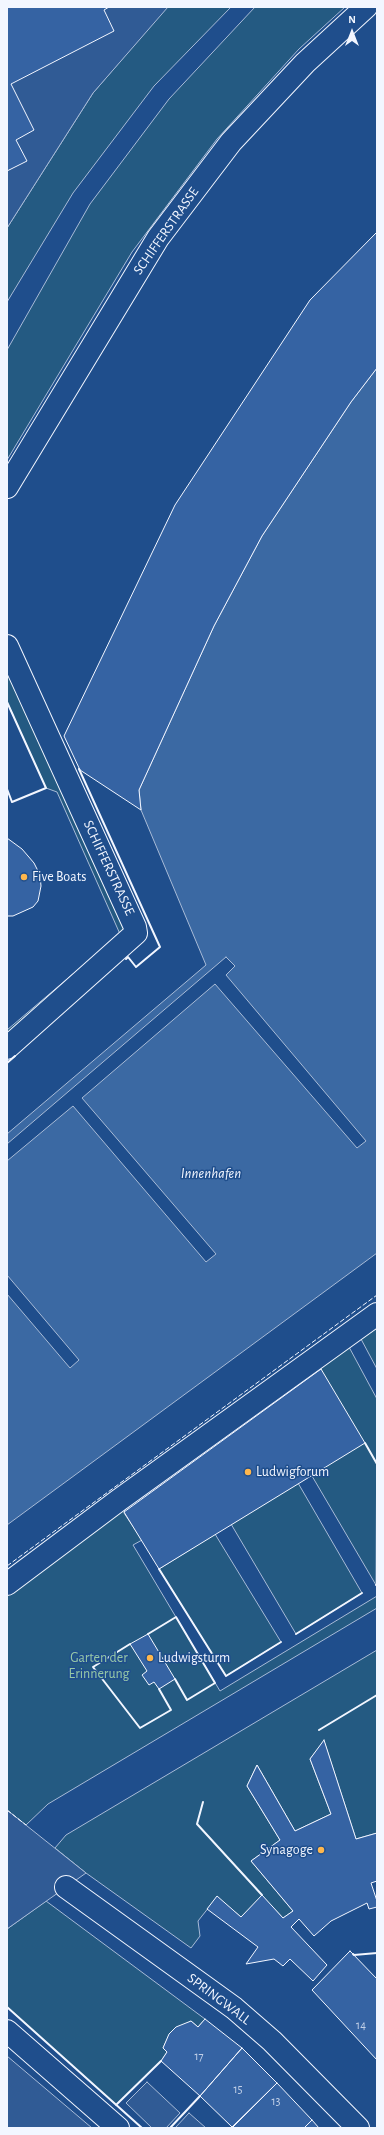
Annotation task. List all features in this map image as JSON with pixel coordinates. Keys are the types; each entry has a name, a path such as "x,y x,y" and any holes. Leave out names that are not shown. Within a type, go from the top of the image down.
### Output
{"street":[{"name":"SCHIFFERSTRASSE","path":"7,487 158,238 231,142 304,63 366,7"},
{"name":"SCHIFFERSTRASSE","path":"7,646 136,927 136,933 7,1048"},
{"path":"7,1584 124,1496 377,1314"},
{"name":"SPRINGWALL","path":"66,1887 234,2008 272,2041 358,2128"},
{"path":"7,2031 118,2128"}],"green space":[{"path":"167,7 231,7 154,86 73,193 7,302 7,228 93,93"},
{"path":"255,7 345,7 299,49 217,139 132,252 7,460 7,350 90,204 169,99"},
{"path":"7,660 131,932 7,1040 7,1030 120,934 57,792 46,788 7,702"},
{"path":"377,1328 377,1369 361,1339"},
{"path":"349,1347 377,1399 376,1585 312,1476 321,1369 318,1369"},
{"path":"298,1483 362,1593 296,1634 231,1524"},
{"name":"Garten der Erinnerung","path":"125,1509 124,1513 142,1540 133,1545 220,1691 377,1596 377,1608 48,1804 26,1825 7,1810 7,1596"},
{"path":"215,1534 281,1642 226,1676 159,1569"},
{"path":"377,1650 377,1833 356,1839 324,1741 310,1759 331,1814 295,1831 257,1765 247,1786 280,1840 251,1861 293,1911 283,1918 262,1896 241,1917 217,1897 198,1921 200,1936 191,1948 86,1873 55,1848 66,1835"},
{"path":"46,1901 205,2019 198,2027 191,2021 169,2035 163,2048 167,2052 161,2061 116,2105 7,2007 7,1929"}],"shaded area":[{"path":"7,7 168,7 93,93 7,228"},
{"path":"7,1810 86,1873 7,1929"},
{"path":"7,2056 92,2128 7,2128"},
{"path":"147,2082 180,2113 166,2128 152,2128 126,2103"},
{"path":"189,2113 206,2128 175,2128"}],"water":[{"name":"Innenhafen","path":"377,368 377,1253 7,1525 7,1134 206,965 141,810 139,790 214,626 262,536 351,402"}],"pier":[{"path":"226,957 235,966 226,975 366,1141 357,1148 215,984 82,1098 216,1254 206,1262 73,1106 7,1161 7,1144"},
{"path":"7,1275 79,1360 70,1368 7,1294"}],"building":[{"path":"7,7 109,7 104,10 114,31 11,84 34,130 16,140 27,161 7,171"},
{"path":"377,232 377,368 351,402 262,536 214,626 139,790 141,810 80,770 64,736 175,505 310,300"},
{"name":"Five Boats","path":"7,838 22,849 34,863 40,875 41,886 38,901 33,907 13,916 7,916"},
{"name":"Ludwigforum","path":"321,1369 365,1443 159,1569 124,1512"},
{"name":"Ludwigsturm","path":"148,1634 175,1679 159,1689 154,1682 149,1685 142,1675 147,1671 130,1644"},
{"name":"Synagoge","path":"324,1740 356,1839 377,1833 377,1881 371,1883 377,1901 377,1907 369,1909 367,1903 331,1921 314,1936 299,1919 291,1927 327,1965 313,1981 290,1959 283,1966 274,1959 246,1964 258,1947 207,1909 217,1896 241,1917 262,1895 283,1918 293,1911 251,1861 280,1840 247,1786 257,1765 295,1831 331,1814 310,1759"},
{"path":"350,1951 377,1979 377,2060 312,1990"},
{"path":"205,2019 242,2048 200,2096 161,2061 167,2052 163,2048 169,2034 176,2027 191,2021 198,2027"},
{"path":"242,2048 277,2083 232,2127 200,2096"},
{"path":"277,2083 312,2120 304,2128 232,2128"},
{"path":"312,2120 319,2128 304,2128"}],"fence":[{"path":"7,1566 377,1295"},
{"path":"7,1810 26,1825"}],"wall":[{"path":"7,702 46,788 12,802 7,789"},
{"path":"79,769 160,947 136,967 128,957 126,959"},
{"path":"7,1063 15,1056"},
{"path":"365,1443 377,1464"},
{"path":"159,1569 226,1676 281,1642"},
{"path":"296,1634 362,1593"},
{"path":"148,1634 176,1617 215,1683 187,1700 175,1679"},
{"path":"130,1644 93,1667 140,1728 171,1710 159,1689"},
{"path":"319,1730 377,1695"},
{"path":"203,1802 197,1824 262,1895"},
{"path":"353,1954 377,1953"},
{"path":"7,2007 142,2128"},
{"path":"116,2105 161,2061"},
{"path":"170,2128 200,2096"}],"place":[{"name":"Five Boats","path":"24,877"},
{"name":"Ludwigforum","path":"248,1472"},
{"name":"Ludwigsturm","path":"150,1658"},
{"name":"Synagoge","path":"321,1850"}]}
